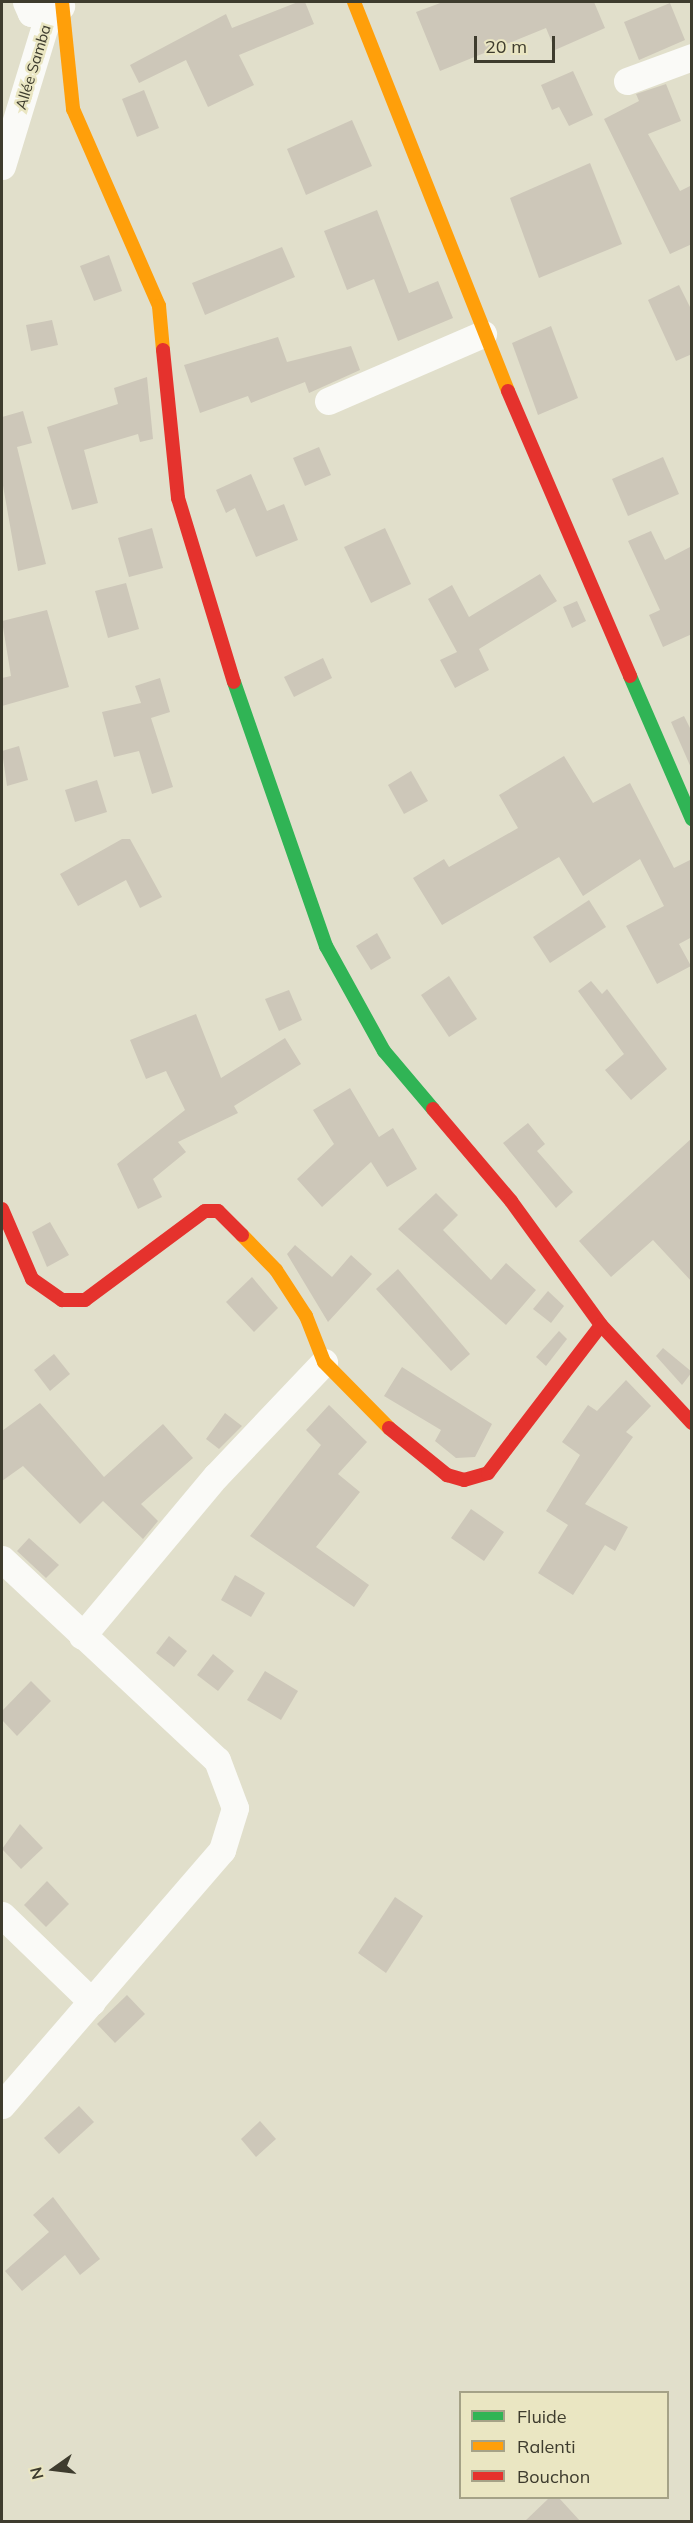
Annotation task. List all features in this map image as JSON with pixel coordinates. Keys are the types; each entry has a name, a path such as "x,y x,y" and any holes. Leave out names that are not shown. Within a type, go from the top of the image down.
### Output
{"street":[{"path":"354,2 483,334 692,819"},
{"path":"46,5 73,108 159,306 178,498 245,717 326,946 384,1051 511,1201 601,1325 692,1423"},
{"name":"Allée Samba","path":"2,166 46,5"},
{"path":"627,81 692,57"},
{"path":"328,401 483,334"},
{"path":"2,1209 32,1279 63,1300 86,1300 205,1211 218,1211 276,1270 306,1316 324,1362 359,1403 447,1475 479,1478 601,1325"},
{"path":"82,1636 216,1476 324,1362"},
{"path":"2,1559 217,1760 235,1808 222,1850 2,2105"},
{"path":"2,1915 93,2002"}],"building":[{"path":"298,2 305,2 314,24 239,55 254,85 208,107 186,60 139,83 130,65 226,14 232,28"},
{"path":"443,2 594,2 605,28 555,50 546,28 440,71 416,12"},
{"path":"670,3 685,40 639,60 624,22"},
{"path":"573,71 593,115 569,126 559,107 552,110 541,85"},
{"path":"666,84 681,121 648,134 680,191 692,185 692,244 670,254 604,119 639,101 636,94"},
{"path":"144,90 159,128 137,137 122,99"},
{"path":"352,120 372,166 306,195 287,149"},
{"path":"590,163 622,244 539,278 510,198"},
{"path":"377,210 409,293 438,281 453,318 398,341 374,279 347,290 324,231"},
{"path":"282,247 295,277 205,315 192,283"},
{"path":"109,255 122,291 94,301 80,266"},
{"path":"679,285 692,311 692,354 676,361 648,300"},
{"path":"52,320 58,345 31,351 26,325"},
{"path":"551,326 578,398 538,415 512,343"},
{"path":"278,337 287,362 351,346 360,370 309,393 305,382 251,403 248,396 200,413 184,365"},
{"path":"147,377 153,439 140,442 138,434 84,450 98,503 72,510 47,427 118,404 114,388"},
{"path":"23,411 32,443 17,447 46,564 18,571 2,480 2,417"},
{"path":"319,447 331,475 305,486 293,458"},
{"path":"663,457 679,494 628,516 612,479"},
{"path":"251,474 267,511 284,504 298,540 256,557 235,508 226,513 216,490"},
{"path":"152,528 163,568 129,577 118,538"},
{"path":"385,528 411,584 371,603 344,547"},
{"path":"651,531 665,560 692,546 692,634 663,647 649,615 660,610 628,541"},
{"path":"540,574 557,601 479,649 489,670 455,688 440,660 457,652 428,599 452,585 469,617"},
{"path":"126,583 139,629 108,638 95,591"},
{"path":"577,601 586,621 572,628 563,607"},
{"path":"47,610 69,687 2,706 2,678 11,676 2,621"},
{"path":"323,658 332,678 294,697 284,677"},
{"path":"160,678 170,712 151,718 173,787 152,794 139,751 114,757 102,712 141,703 135,686"},
{"path":"684,716 692,732 692,770 671,722"},
{"path":"19,746 28,780 7,786 2,751"},
{"path":"564,756 593,803 630,783 674,868 692,859 692,937 679,944 691,966 657,984 626,926 664,906 640,859 583,896 559,857 442,925 413,878 444,859 449,867 518,828 499,795"},
{"path":"411,771 428,801 404,814 388,785"},
{"path":"97,780 107,812 75,822 65,790"},
{"path":"122,839 130,839 162,897 140,908 126,880 78,906 60,874"},
{"path":"589,900 606,927 550,963 533,937"},
{"path":"377,933 391,958 371,970 356,946"},
{"path":"449,976 477,1019 449,1037 421,995"},
{"path":"591,981 602,994 607,989 667,1069 631,1100 605,1070 624,1054 578,991"},
{"path":"289,990 302,1020 279,1031 265,999"},
{"path":"196,1014 221,1078 285,1038 301,1064 234,1106 238,1113 178,1142 186,1152 153,1179 162,1197 138,1209 117,1164 185,1110 166,1071 146,1079 130,1040"},
{"path":"350,1088 379,1137 393,1128 417,1169 387,1187 371,1162 322,1207 297,1179 334,1144 313,1110"},
{"path":"528,1123 545,1144 537,1151 573,1192 556,1208 503,1143"},
{"path":"692,1138 692,1282 653,1240 611,1277 579,1241"},
{"path":"436,1193 458,1215 443,1230 491,1280 506,1263 536,1290 506,1325 398,1229"},
{"path":"50,1222 69,1255 47,1267 32,1232"},
{"path":"295,1245 332,1277 351,1255 372,1274 328,1322 287,1254"},
{"path":"398,1269 470,1354 451,1371 376,1289"},
{"path":"252,1277 278,1308 254,1332 226,1302"},
{"path":"548,1291 564,1306 551,1323 533,1309"},
{"path":"559,1331 567,1339 546,1366 536,1357"},
{"path":"663,1348 692,1372 682,1385 656,1356"},
{"path":"54,1354 70,1374 50,1391 34,1370"},
{"path":"402,1367 492,1424 475,1457 456,1458 435,1441 441,1430 384,1396"},
{"path":"626,1380 651,1406 626,1432 633,1437 585,1504 628,1527 615,1551 605,1545 573,1595 538,1573 568,1525 546,1511 580,1455 562,1442 588,1405 597,1411"},
{"path":"40,1403 104,1477 163,1424 193,1458 141,1504 158,1521 143,1539 103,1501 80,1524 23,1466 2,1481 2,1431"},
{"path":"329,1405 367,1442 338,1474 360,1492 316,1547 369,1585 354,1607 250,1536 321,1445 306,1430"},
{"path":"225,1413 242,1426 219,1449 206,1439"},
{"path":"471,1509 504,1532 484,1561 451,1538"},
{"path":"29,1538 59,1565 46,1578 17,1551"},
{"path":"235,1575 265,1593 251,1617 221,1600"},
{"path":"169,1636 187,1651 174,1667 156,1653"},
{"path":"213,1654 234,1671 218,1691 197,1675"},
{"path":"265,1671 298,1691 281,1720 247,1700"},
{"path":"31,1681 51,1701 17,1736 2,1720 2,1711"},
{"path":"20,1824 43,1848 21,1869 2,1849"},
{"path":"47,1881 69,1904 46,1927 24,1905"},
{"path":"395,1897 423,1916 386,1973 358,1953"},
{"path":"127,1995 145,2014 115,2043 97,2024"},
{"path":"79,2106 94,2122 59,2154 44,2138"},
{"path":"260,2121 276,2139 256,2157 241,2139"},
{"path":"53,2197 100,2259 80,2275 65,2255 22,2291 5,2271 49,2232 33,2215"},
{"path":"548,2499 560,2499 581,2522 524,2522"}],"traffic: fast":[{"path":"630,676 692,819"},
{"path":"234,682 326,946 384,1051 433,1109"}],"traffic: slow":[{"path":"62,2 73,109 159,306 163,350"},
{"path":"354,2 508,391"},
{"path":"242,1235 276,1270 306,1316 324,1362 389,1428"}],"traffic: jam":[{"path":"163,350 178,498 234,682"},
{"path":"508,391 630,676"},
{"path":"433,1109 511,1201 601,1325 692,1423"},
{"path":"2,1209 32,1279 62,1300 85,1300 205,1211 218,1211 242,1235"},
{"path":"389,1428 447,1475 464,1480 488,1473 601,1325"}]}
